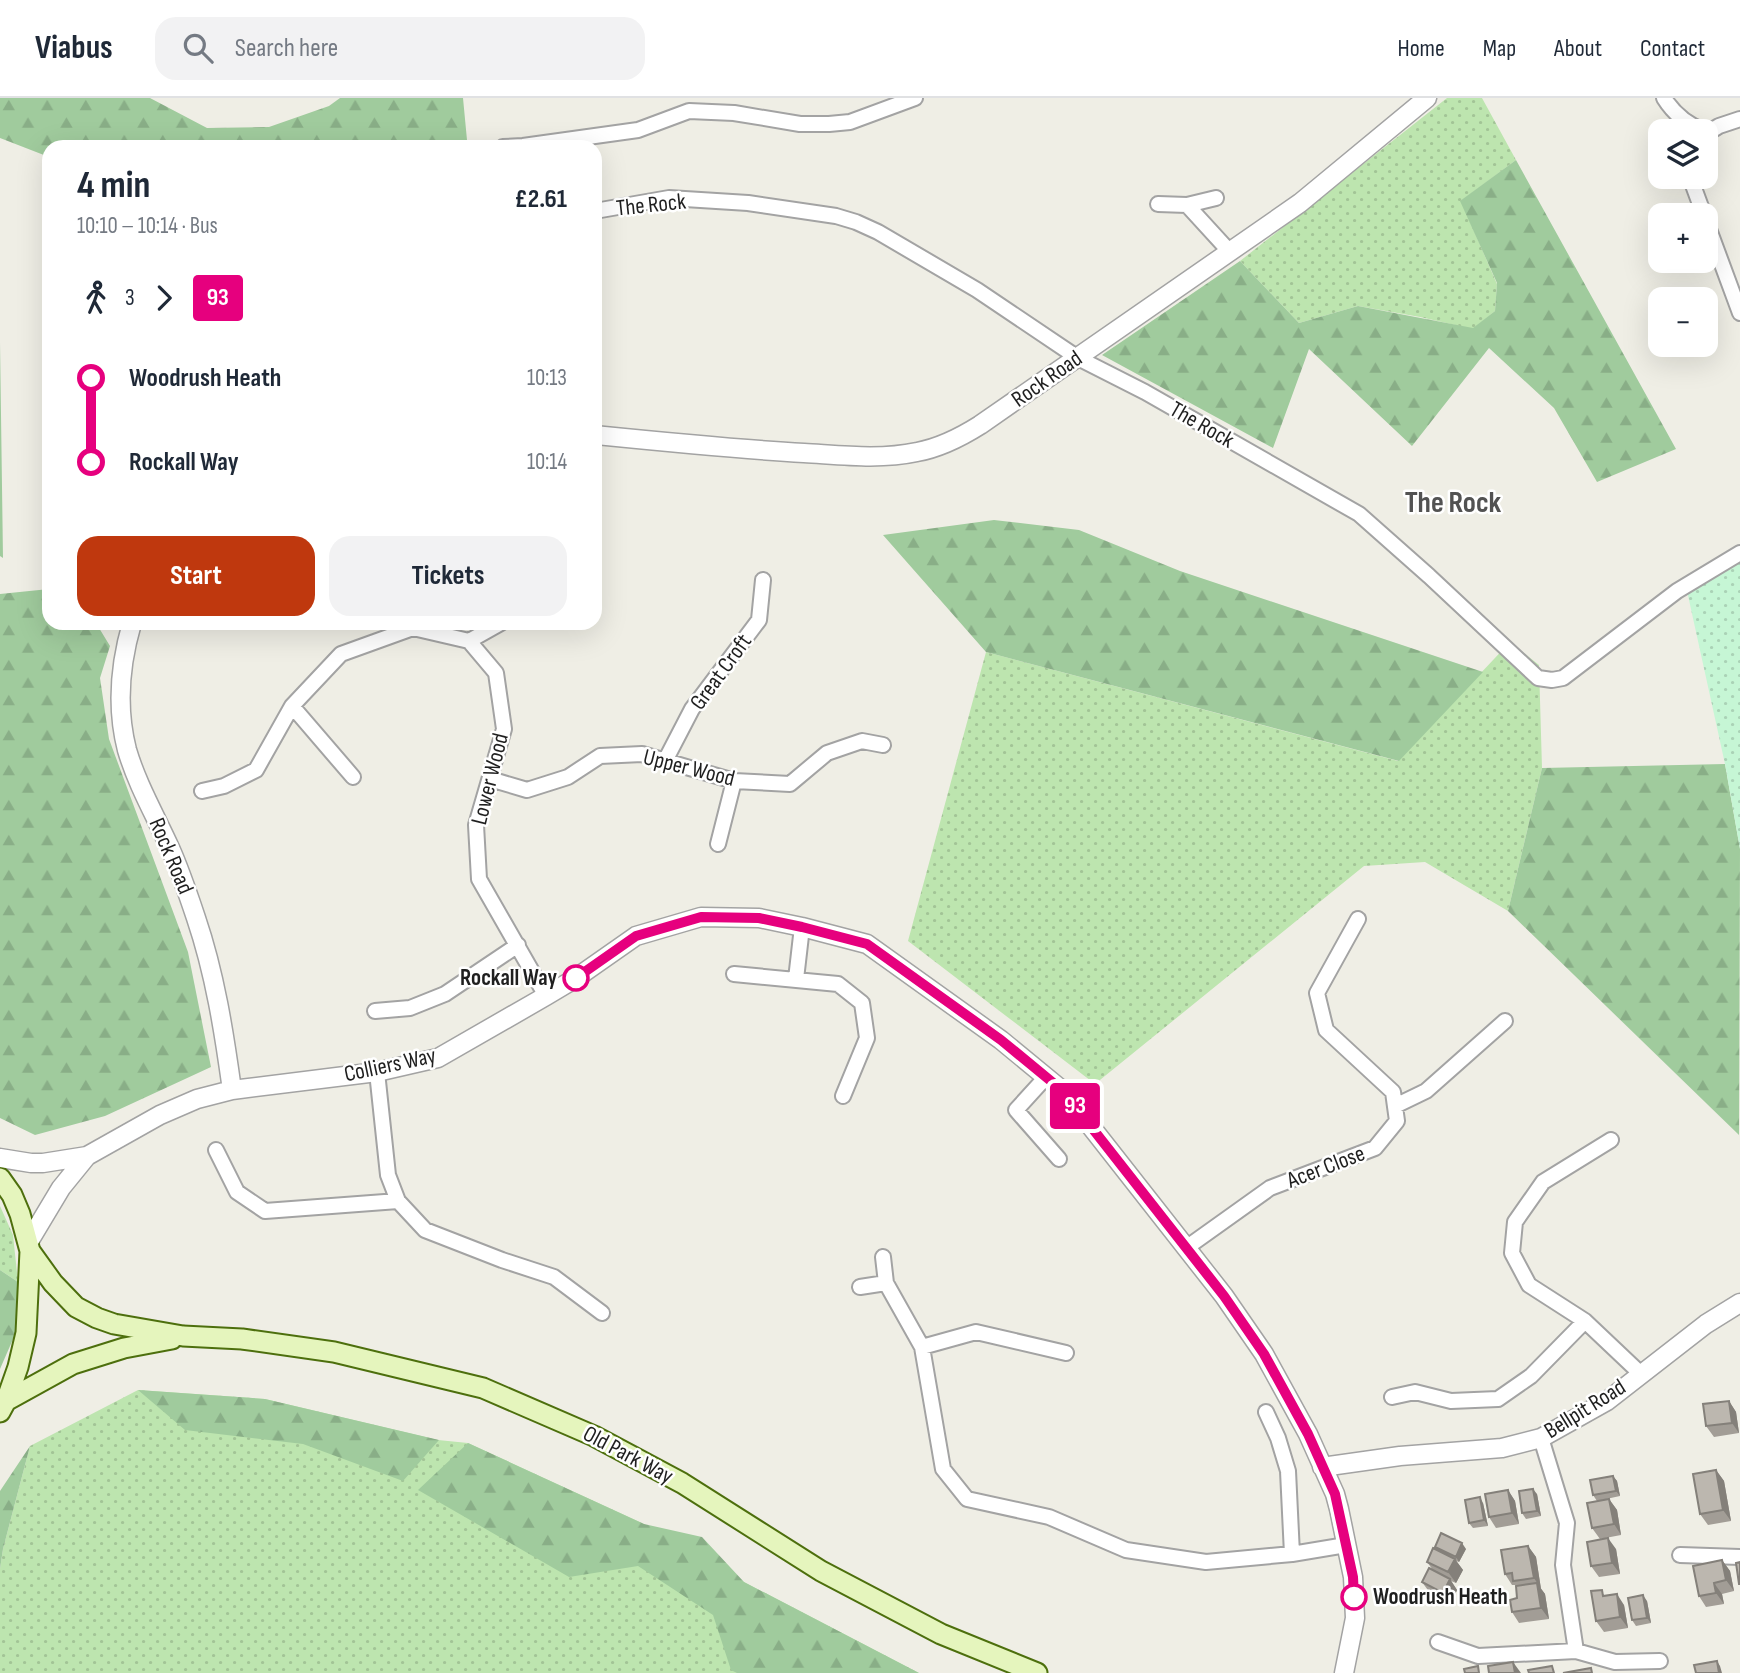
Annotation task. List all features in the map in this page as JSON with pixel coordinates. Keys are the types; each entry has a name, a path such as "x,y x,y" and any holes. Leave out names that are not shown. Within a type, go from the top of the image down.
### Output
{"main road":[{"path":"0,1178 12,1195 29,1247 26,1333 18,1367 3,1406"},
{"name":"Old Park Way","path":"29,1247 53,1283 76,1307 97,1318 128,1328 183,1336 242,1339 334,1352 483,1388 594,1436 682,1483 821,1571 941,1634 1037,1673"},
{"name":"Old Park Way","path":"3,1406 73,1364 124,1348 183,1336"}],"street":[{"path":"566,140 638,130 689,111 733,113 800,124 850,122 915,98"},
{"name":"Rock Road","path":"602,436 764,451 853,455 905,454 937,446 971,430 1300,204 1427,98"},
{"path":"1664,98 1681,119"},
{"path":"1718,127 1740,119"},
{"name":"The Rock","path":"602,210 669,198 748,203 836,216 878,232 966,284 1078,358 1145,392 1359,513 1538,678 1563,678 1677,591 1740,554"},
{"path":"1158,204 1187,205 1216,198"},
{"path":"1187,205 1230,252"},
{"path":"1718,253 1740,313"},
{"name":"Great Croft","path":"665,761 692,709 759,620 763,580"},
{"name":"Rock Road","path":"130,630 122,666 121,687 122,721 127,747 140,785 177,863 203,940 219,1007 232,1090"},
{"path":"202,791 224,786 256,770 292,706 341,654 407,630"},
{"path":"420,630 469,642 489,630"},
{"name":"Lower Wood","path":"469,642 496,673 505,729 476,825 479,878 546,996"},
{"path":"292,706 353,776"},
{"name":"Upper Wood","path":"490,779 527,790 568,777 600,756 642,754 734,781 790,784 827,753 862,741 883,745"},
{"path":"718,844 734,781"},
{"name":"Colliers Way","path":"29,1247 61,1188 87,1156 178,1106 232,1090 377,1072 438,1058 546,996 636,936 701,917 759,918 867,944 1001,1040 1063,1091 1224,1296 1264,1354 1308,1434 1335,1494 1353,1577 1355,1618 1344,1673"},
{"path":"1359,919 1317,993 1326,1030 1393,1092 1395,1106 1426,1091 1505,1021"},
{"path":"796,979 802,927"},
{"path":"375,1011 410,1007 445,994 517,945"},
{"path":"734,974 838,984 862,1003 867,1038 843,1096"},
{"path":"377,1072 387,1175 398,1201 425,1230 502,1261 554,1276 602,1313"},
{"path":"1046,1077 1016,1110 1059,1159"},
{"name":"Acer Close","path":"1186,1248 1270,1188 1375,1147 1397,1121 1395,1106"},
{"path":"1611,1140 1543,1182 1515,1222 1512,1253 1528,1285 1585,1321 1640,1374"},
{"path":"216,1150 237,1192 265,1211 398,1201"},
{"path":"0,1158 43,1163 87,1156"},
{"path":"883,1257 886,1283 922,1347 943,1469 967,1499 1049,1517 1126,1550 1206,1562 1292,1554 1346,1545"},
{"path":"860,1287 886,1283"},
{"name":"Bellpit Road","path":"1322,1466 1502,1448 1541,1438 1607,1401 1706,1324 1740,1303"},
{"path":"1392,1397 1415,1392 1451,1401 1498,1399 1531,1376 1585,1321"},
{"path":"922,1347 976,1332 1066,1353"},
{"path":"1266,1412 1279,1438 1289,1471 1292,1554"},
{"path":"1541,1438 1567,1523 1563,1564 1576,1651"},
{"path":"1680,1555 1740,1557"},
{"path":"1438,1642 1478,1656 1576,1651 1615,1662 1660,1661"}],"green space":[{"path":"0,98 150,98 207,128 269,127 329,106 340,98 463,98 467,140 42,140 42,154 0,138"},
{"path":"1447,98 1482,98 1516,160 1461,201 1497,284 1495,311 1473,329 1358,306 1299,323 1240,261"},
{"path":"1516,160 1676,449 1597,482 1554,408 1489,348 1412,446 1309,349 1273,448 1102,355 1240,261 1299,323 1358,306 1473,328 1495,311 1497,283 1460,201"},
{"path":"0,342 3,558 0,556"},
{"path":"994,520 1079,530 1180,571 1483,672 1399,761 986,652 883,535"},
{"path":"1740,559 1740,849 1725,764 1687,591"},
{"path":"42,590 42,630 100,630 110,646 100,678 109,739 188,952 211,1067 105,1116 35,1135 0,1118 0,594"},
{"path":"1510,642 1539,665 1542,768 1508,911 1425,862 1364,866 1095,1084 908,941 986,652 1398,761"},
{"path":"1725,764 1740,849 1739,1135 1508,911 1542,768"},
{"path":"0,1206 13,1235 18,1282 0,1270"},
{"path":"0,1270 18,1282 17,1330 0,1369"},
{"path":"138,1390 265,1399 438,1440 468,1443 644,1524 744,1582 919,1673 0,1673 0,1569 30,1446"},
{"path":"138,1390 265,1399 439,1440 403,1481 303,1444 185,1430"},
{"path":"468,1443 644,1524 702,1537 744,1582 919,1673 737,1673 731,1670 713,1615 638,1566 569,1577 418,1490"},
{"path":"30,1446 3,1549 0,1569 0,1491"}],"building":[{"path":"1729,1401 1732,1423 1706,1426 1703,1404"},
{"path":"1716,1470 1723,1510 1700,1514 1693,1474"},
{"path":"1613,1476 1616,1491 1593,1495 1590,1480"},
{"path":"1533,1489 1537,1511 1522,1513 1519,1491"},
{"path":"1508,1490 1512,1513 1489,1517 1485,1494"},
{"path":"1480,1497 1484,1520 1469,1523 1465,1500"},
{"path":"1609,1499 1614,1524 1592,1528 1587,1503"},
{"path":"1441,1533 1462,1543 1456,1557 1435,1547"},
{"path":"1608,1538 1612,1563 1591,1566 1587,1542"},
{"path":"1528,1546 1534,1578 1513,1581 1512,1573 1505,1574 1501,1550"},
{"path":"1433,1548 1455,1559 1448,1572 1427,1562"},
{"path":"1722,1560 1726,1580 1714,1583 1716,1593 1699,1596 1693,1566"},
{"path":"1740,1562 1740,1584 1739,1584 1736,1563"},
{"path":"1429,1568 1450,1579 1443,1593 1422,1582"},
{"path":"1537,1583 1541,1608 1512,1612 1510,1600 1517,1598 1516,1586"},
{"path":"1602,1590 1603,1596 1617,1594 1620,1617 1596,1621 1591,1591"},
{"path":"1643,1595 1647,1618 1632,1620 1628,1598"},
{"path":"1717,1661 1719,1673 1696,1673 1694,1665"},
{"path":"1513,1662 1515,1673 1489,1673 1488,1666"},
{"path":"1478,1666 1479,1673 1465,1673 1464,1669"},
{"path":"1552,1666 1554,1673 1529,1673 1528,1670"},
{"path":"1591,1668 1592,1673 1563,1673"}],"bus line":[{"name":"93","path":"576,978 636,936 701,917 759,918 867,944 1001,1040 1063,1091 1224,1296 1264,1354 1308,1434 1335,1494 1353,1577 1354,1597"}],"place":[{"name":"Rockall Way","path":"576,978"},
{"name":"Woodrush Heath","path":"1354,1597"}],"district":[{"name":"The Rock","path":"1453,503"}]}
